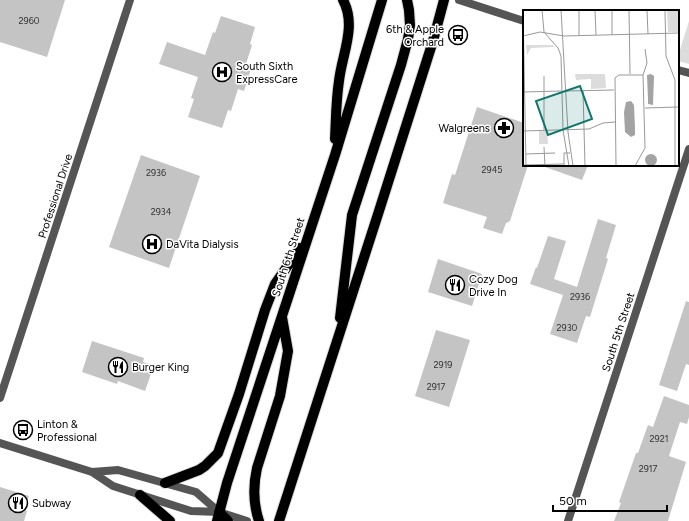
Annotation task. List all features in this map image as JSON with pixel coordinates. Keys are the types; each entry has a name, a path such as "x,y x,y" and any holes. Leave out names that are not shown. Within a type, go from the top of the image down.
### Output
{"main road":[{"path":"334,154 339,80 347,48 350,27 347,7 343,0"},
{"name":"South 6th Street","path":"218,516 227,483 334,154 382,0"},
{"path":"337,342 352,216 408,39 410,24 407,0"},
{"path":"279,521 337,342 444,0"},
{"path":"165,483 199,470 218,452 275,284 306,240"},
{"path":"259,521 256,511 254,480 280,396 288,351 282,315"},
{"path":"140,495 170,521"},
{"path":"218,516 228,521"}],"street":[{"name":"Professional Drive","path":"0,398 130,0"},
{"path":"459,0 523,21"},
{"path":"679,70 689,73"},
{"name":"South 5th Street","path":"568,521 689,149"},
{"path":"0,443 92,472 113,486 140,495 191,511 247,521"},
{"path":"92,472 118,470 196,492 218,516"}],"shaded area":[{"path":"689,21 689,64 679,61 679,53"}],"building":[{"path":"0,0 65,0 47,57 0,42"},
{"path":"221,16 255,27 250,44 252,45 245,67 251,69 244,91 238,89 231,111 228,110 222,128 188,117 194,99 191,98 198,77 159,64 167,42 205,55 213,32 215,33"},
{"path":"477,107 523,123 523,166 528,166 510,221 506,223 502,234 483,228 487,217 443,203 452,174 455,175"},
{"path":"141,155 200,176 169,268 109,247"},
{"path":"545,166 588,166 582,180"},
{"path":"598,219 616,225 606,258 608,259 590,317 586,316 577,343 550,334 563,295 530,284 548,236 566,241 554,279 577,287"},
{"path":"438,259 482,274 472,306 428,292"},
{"path":"686,301 689,302 689,365 686,364 677,391 659,385"},
{"path":"436,330 470,340 449,407 415,396"},
{"path":"92,341 144,358 143,362 154,365 145,391 118,381 117,384 82,372"},
{"path":"664,396 689,405 689,417 687,424 680,422 669,456 686,462 668,521 614,521 636,453 638,453 648,425 653,427"},
{"path":"0,487 29,496 24,510 27,511 24,521 0,521"}],"place":[{"name":"6th & Apple Orchard","path":"458,35"},
{"name":"South Sixth ExpressCare","path":"222,72"},
{"name":"Walgreens","path":"504,128"},
{"name":"DaVita Dialysis","path":"152,244"},
{"name":"Cozy Dog Drive In","path":"455,285"},
{"name":"Burger King","path":"118,367"},
{"name":"Linton & Professional","path":"23,430"},
{"name":"Subway","path":"18,503"}]}
